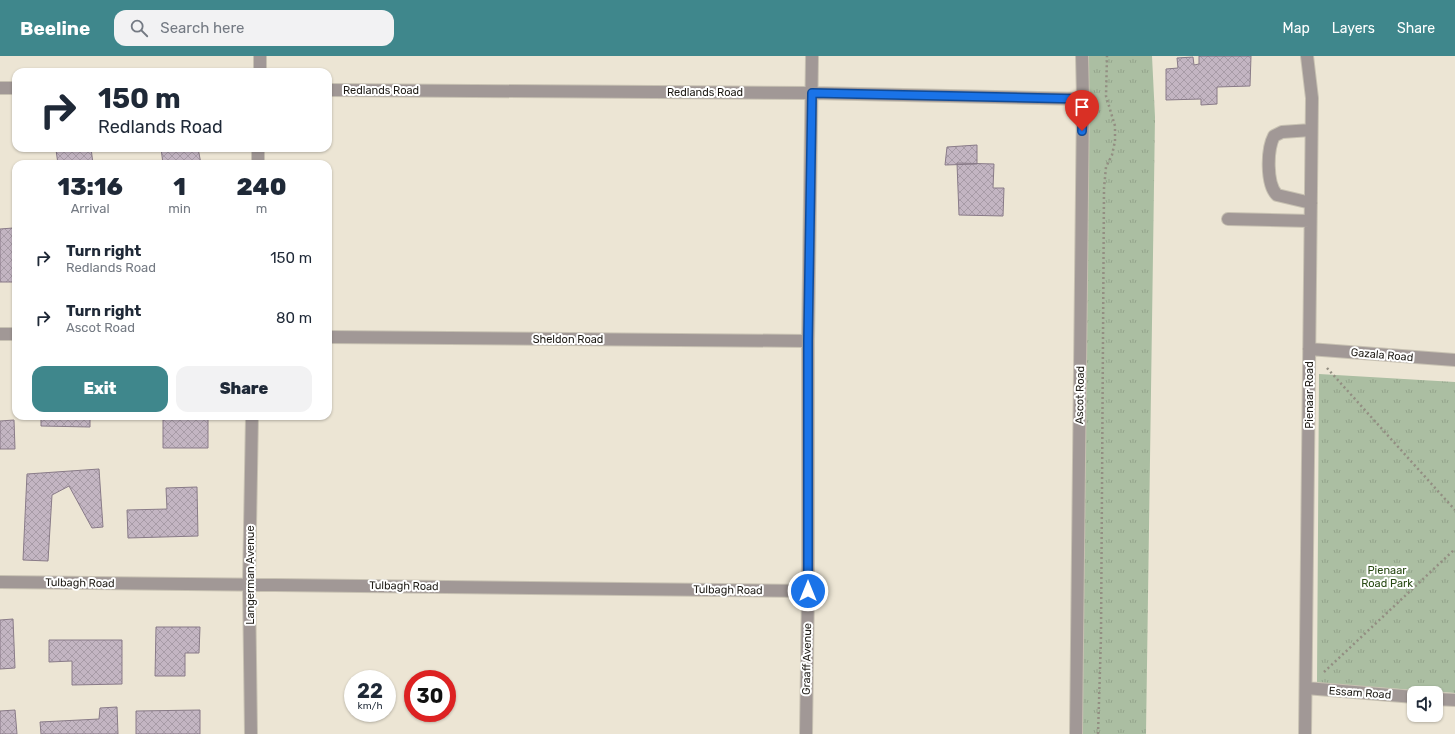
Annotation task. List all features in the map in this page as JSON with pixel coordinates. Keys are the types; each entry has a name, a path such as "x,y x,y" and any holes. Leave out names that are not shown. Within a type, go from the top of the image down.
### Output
{"street":[{"path":"260,56 260,68"},
{"name":"Graaff Avenue","path":"806,734 808,591 808,341 812,56"},
{"name":"Ascot Road","path":"1076,734 1083,99 1082,56"},
{"name":"Pienaar Road","path":"1305,734 1312,98 1307,56"},
{"path":"0,88 12,88"},
{"name":"Redlands Road","path":"332,90 812,93 1083,99"},
{"path":"1311,130 1282,132 1274,136 1270,148 1270,178 1273,191 1277,195 1311,203"},
{"path":"1228,219 1310,221"},
{"path":"0,334 12,334"},
{"name":"Sheldon Road","path":"332,337 808,341"},
{"name":"Gazala Road","path":"1309,349 1455,360"},
{"name":"Langerman Avenue","path":"251,734 249,584 252,420"},
{"name":"Tulbagh Road","path":"0,582 808,591"},
{"name":"Essam Road","path":"1306,688 1407,696"},
{"path":"1443,699 1455,700"}],"path":[{"path":"1098,734 1101,637 1104,188 1106,167 1112,155 1115,141 1115,126 1106,96 1107,56"},
{"path":"1309,349 1455,510"},
{"path":"1306,688 1455,549"}],"green space":[{"path":"1082,56 1152,56 1155,117 1146,734 1076,734"},
{"name":"Pienaar Road Park","path":"1319,374 1455,382 1455,693 1443,692 1443,686 1407,686 1407,690 1317,683"}],"building":[{"path":"1199,56 1251,56 1250,86 1217,87 1217,104 1201,105 1201,99 1166,100 1166,69 1178,68 1177,58 1193,57 1194,65 1199,64"},
{"path":"977,145 977,164 945,165 947,147"},
{"path":"56,152 92,152 92,160 57,160"},
{"path":"162,152 199,152 200,160 162,160"},
{"path":"957,163 994,164 993,188 1004,188 1003,216 959,215"},
{"path":"12,228 12,282 0,282 0,229"},
{"path":"14,420 15,449 0,449 0,421"},
{"path":"41,420 90,420 90,427 41,426"},
{"path":"163,420 208,420 208,448 163,448"},
{"path":"99,469 103,527 92,528 69,486 52,495 48,561 23,560 27,474"},
{"path":"197,487 198,536 128,538 127,510 167,509 166,488"},
{"path":"13,619 15,668 0,669 0,620"},
{"path":"156,627 200,627 199,653 185,653 185,676 155,676"},
{"path":"49,640 122,640 122,684 72,685 72,661 49,662"},
{"path":"117,707 118,734 41,734 40,722 99,719 100,708"},
{"path":"15,710 17,734 0,734 0,711"},
{"path":"200,710 200,734 136,734 136,711"}],"route":[{"path":"808,591 808,341 812,93 1083,99 1082,131"}]}
